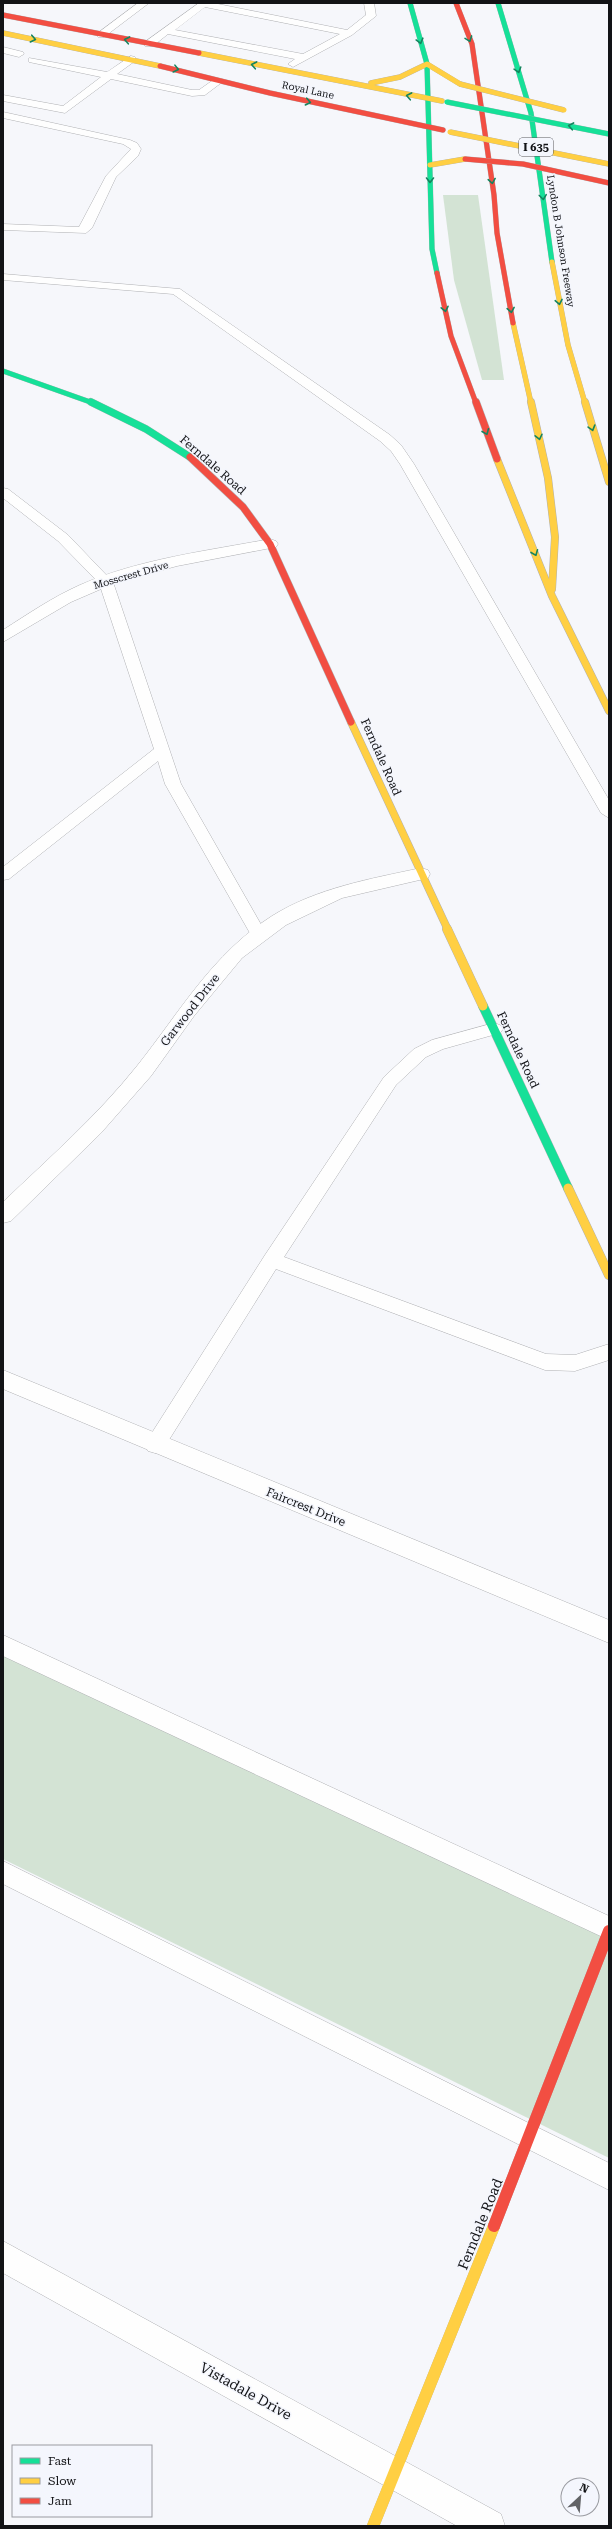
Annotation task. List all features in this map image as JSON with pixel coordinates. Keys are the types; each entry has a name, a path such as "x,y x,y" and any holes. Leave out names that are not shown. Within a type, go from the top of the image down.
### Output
{"main road":[{"path":"410,3 427,64 432,249 451,336 477,409 552,596 609,711"},
{"path":"456,3 472,44 494,195 497,233 514,327 548,478 555,537 552,596"},
{"name":"Lyndon B Johnson Freeway","path":"498,3 531,113 552,264 568,345 609,482"},
{"name":"Royal Lane","path":"3,15 429,100 448,102 609,134"},
{"name":"Royal Lane","path":"3,33 150,63 270,94 609,164"},
{"path":"131,59 149,44"},
{"path":"341,82 390,81 408,75 427,64"},
{"path":"427,64 460,84 570,112"},
{"path":"430,165 465,158 523,164 609,183"},
{"name":"Ferndale Road","path":"3,371 33,378 103,405 150,430 186,455 213,477 243,506 270,544 421,874 609,1275"},
{"name":"Ferndale Road","path":"372,2526 530,2136 609,1931"}],"street":[{"name":"Mosscrest Drive","path":"3,637 50,607 87,588 150,568 270,544"},
{"name":"Garwood Drive","path":"3,1215 94,1128 144,1071 187,1011 235,953 279,920 337,893 421,874"},
{"name":"Faircrest Drive","path":"3,1379 155,1445 609,1632"},
{"name":"Vistadale Drive","path":"3,2256 489,2526"}],"lane":[{"path":"101,35 144,3"},
{"path":"282,70 303,57 349,33 371,16 369,3"},
{"path":"149,44 204,4 349,33"},
{"path":"166,31 303,57"},
{"path":"3,50 19,54"},
{"path":"3,98 65,110 108,75 131,59"},
{"path":"33,60 196,93 207,90 220,80"},
{"path":"128,79 150,63"},
{"path":"3,115 126,142 133,145 136,149 134,154 111,176 86,228 82,231 3,227"},
{"path":"3,277 176,290 385,438 396,448 407,464 609,813"},
{"path":"3,492 63,538 106,582 173,784 259,935"},
{"path":"3,875 162,750"},
{"path":"155,1445 272,1260 390,1081 420,1053 438,1044 494,1029"},
{"path":"272,1260 546,1362 575,1363 609,1352"},
{"path":"3,1645 609,1928"},
{"path":"3,1872 609,2177"}],"green space":[{"path":"443,195 478,195 504,380 482,380 454,280"},
{"path":"3,1640 609,1925 609,2158 3,1859"}],"traffic: fast":[{"path":"410,3 427,64 432,249 437,273"},
{"path":"498,3 531,113 552,262"},
{"path":"447,102 609,134"},
{"path":"3,371 28,378 101,406 146,429 190,457"},
{"path":"483,1006 568,1188"}],"traffic: slow":[{"path":"3,33 160,66"},
{"path":"199,53 442,101"},
{"path":"371,83 400,77 427,64 460,84"},
{"path":"460,84 564,110"},
{"path":"450,132 609,164"},
{"path":"430,165 465,159"},
{"path":"552,262 568,345 609,482"},
{"path":"513,323 548,478 555,537 552,589"},
{"path":"497,459 552,596 609,711"},
{"path":"351,722 483,1006"},
{"path":"568,1188 609,1275"},
{"path":"373,2526 494,2226"}],"traffic: jam":[{"path":"456,3 472,44 494,195 497,233 513,323"},
{"path":"3,15 199,53"},
{"path":"160,66 270,93 443,130"},
{"path":"465,159 523,164 609,183"},
{"path":"437,273 451,336 497,459"},
{"path":"190,457 219,482 243,507 270,544 351,722"},
{"path":"494,2226 609,1931"}]}
